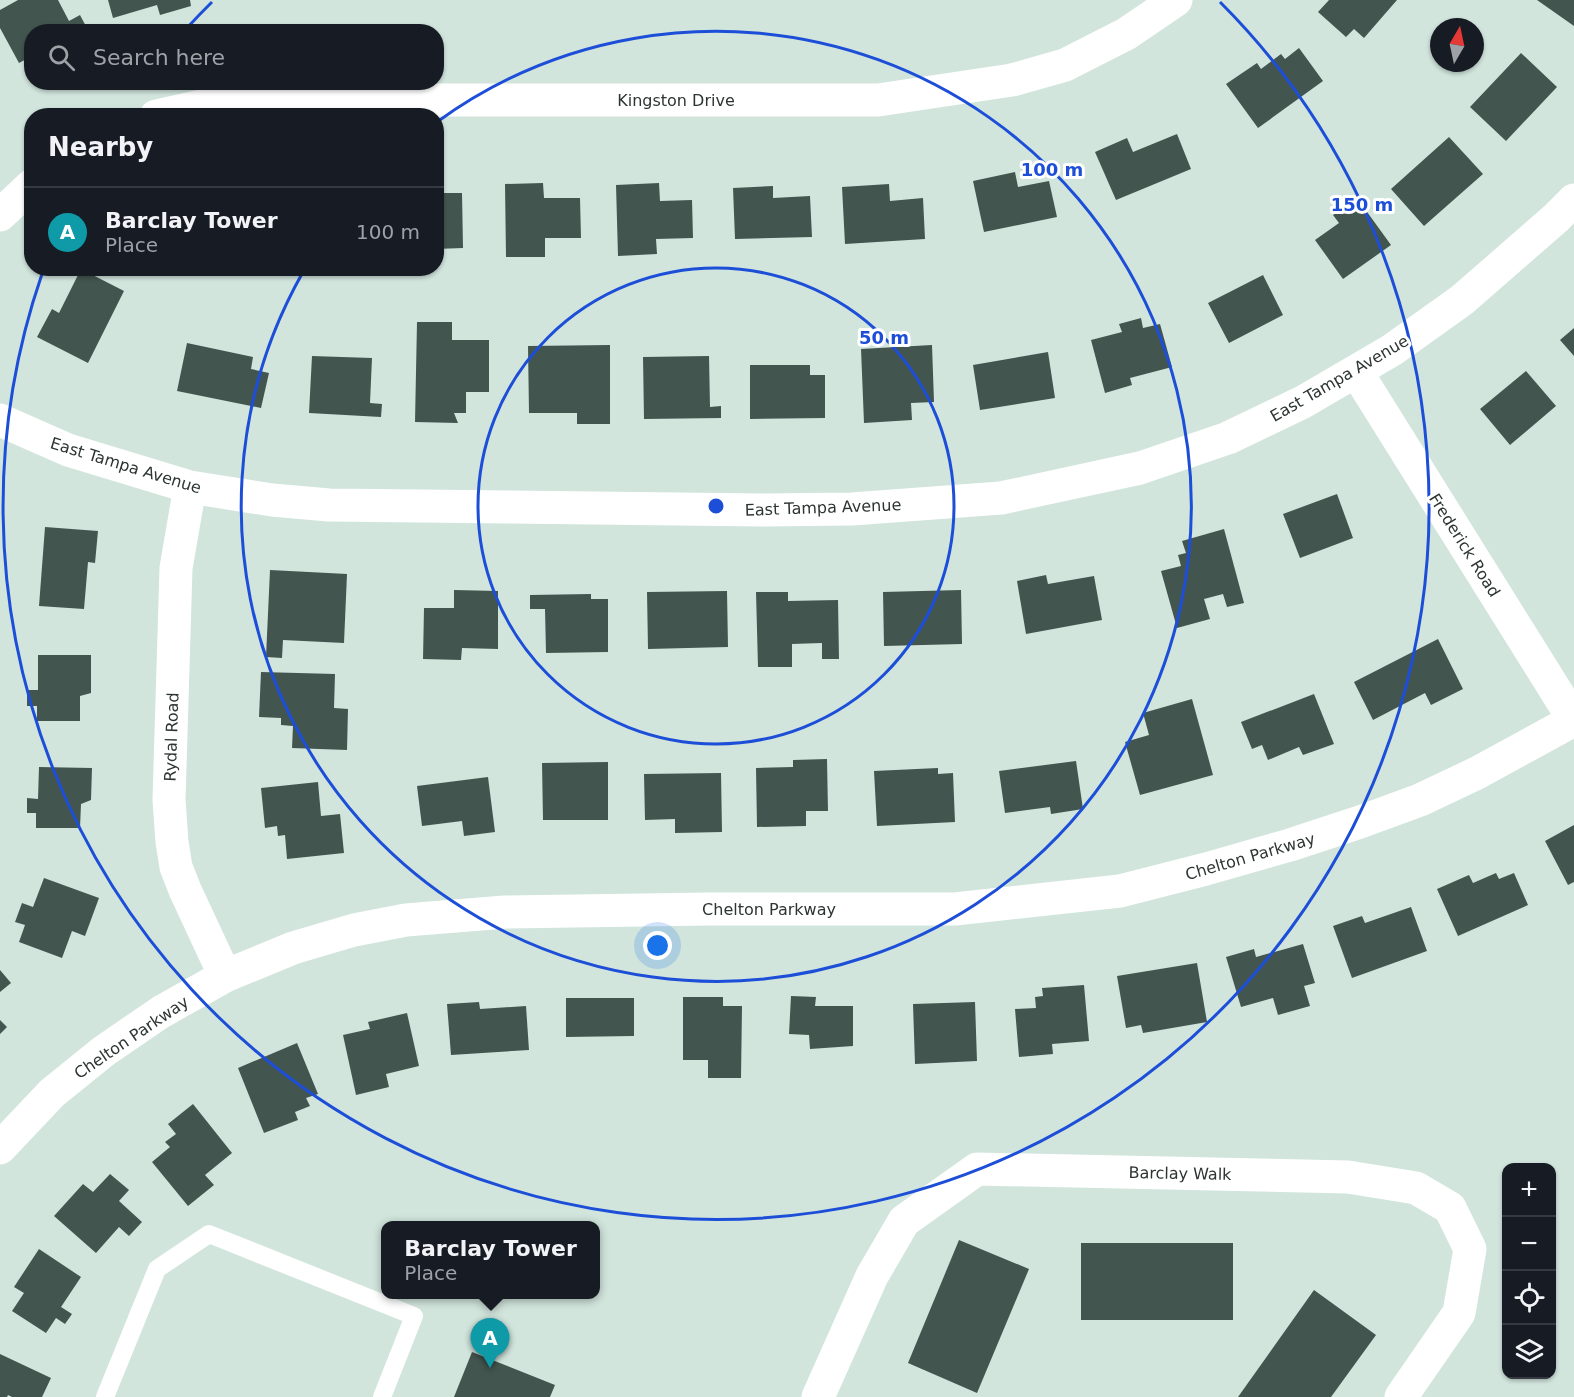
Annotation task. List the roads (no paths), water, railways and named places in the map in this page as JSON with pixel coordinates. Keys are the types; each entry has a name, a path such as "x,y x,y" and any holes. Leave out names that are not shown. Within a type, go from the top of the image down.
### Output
{"street":[{"name":"Kingston Drive","path":"192,108 228,100 878,100 1012,80 1065,65 1126,34 1176,0"},
{"path":"0,215 24,192"},
{"name":"East Tampa Avenue","path":"0,420 68,450 190,487 272,500 329,505 764,510 852,509 1000,498 1140,468 1228,438 1303,402 1392,350 1462,300 1574,200"},
{"name":"Frederick Road","path":"1356,371 1574,720"},
{"name":"Rydal Road","path":"190,487 176,568 169,800 172,842 176,867 185,890 225,976"},
{"name":"Chelton Parkway","path":"0,1148 52,1093 104,1051 161,1012 225,976 293,948 354,930 406,920 505,912 955,909 1120,891 1290,845 1420,800 1477,773 1574,720"},
{"name":"Barclay Walk","path":"818,1397 872,1276 904,1221 977,1169 1348,1177 1416,1188 1450,1208 1470,1250 1459,1313 1401,1397"}],"lane":[{"path":"105,1397 157,1269 209,1234 414,1316 382,1397"}],"place":[{"name":"Barclay Tower","path":"490,1368"}]}
